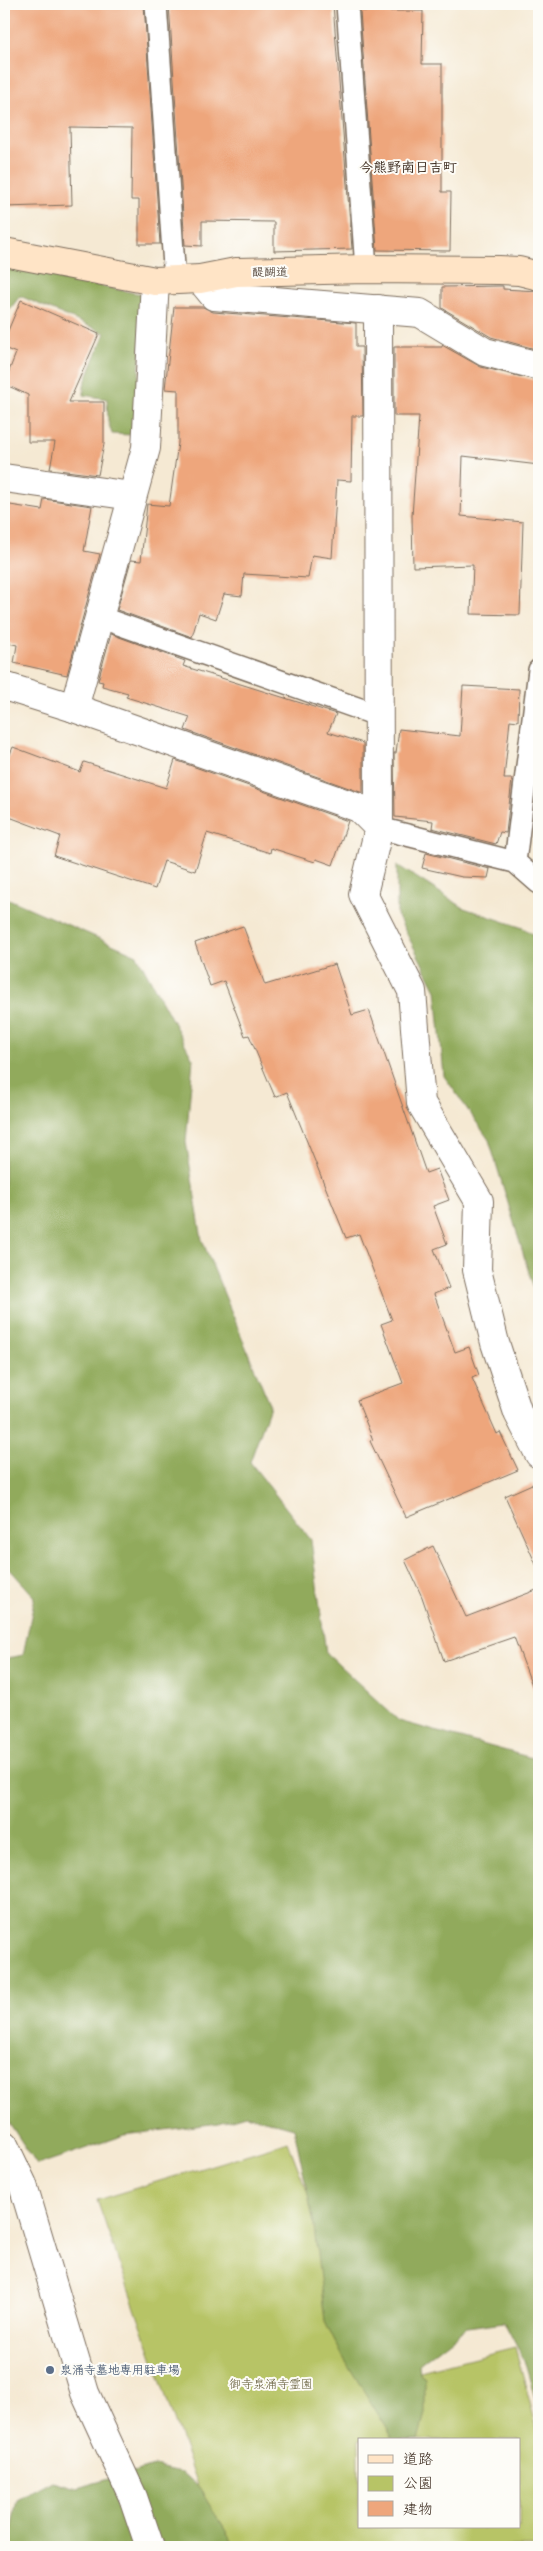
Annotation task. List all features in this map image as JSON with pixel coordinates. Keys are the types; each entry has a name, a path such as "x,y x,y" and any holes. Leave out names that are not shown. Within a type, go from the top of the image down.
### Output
{"main road":[{"name":"醍醐道","path":"4,252 177,280 236,272 366,269 499,270 539,276"}],"street":[{"path":"74,708 146,448 177,280 214,296 420,313 485,352 539,366"},
{"path":"378,309 377,715 379,828 363,894 412,991 421,1103 479,1201 477,1270 495,1343 518,1414 539,1454"},
{"path":"4,478 132,496"},
{"path":"4,686 74,708 359,808 379,828"},
{"path":"4,2145 22,2185 85,2393 133,2497 150,2547"}],"lane":[{"path":"156,4 177,280"},
{"path":"347,4 366,269"},
{"path":"99,618 377,715"},
{"path":"515,862 539,670"},
{"path":"379,828 515,862 539,883"}],"green space":[{"path":"4,268 17,268 144,295 138,391 132,435 112,434 108,421 107,399 84,395 84,385 105,333 20,296 11,308 4,309"},
{"path":"397,865 464,908 523,928 539,938 539,1306 489,1140 444,1076 436,990 397,915"},
{"path":"4,897 137,955 193,1059 186,1142 202,1240 270,1406 250,1462 311,1540 326,1653 399,1721 539,1760 539,2412 524,2360 504,2322 467,2327 419,2364 420,2374 425,2378 425,2413 419,2438 393,2438 343,2357 325,2321 313,2219 294,2128 246,2115 219,2123 125,2135 37,2165 8,2121 4,2118 4,1659 23,1655 35,1597 4,1563"},
{"name":"御寺泉涌寺霊園","path":"288,2142 402,2438 358,2438 358,2528 520,2528 520,2438 406,2438 420,2371 515,2347 539,2436 539,2547 197,2547 197,2485 97,2200"},
{"path":"154,2466 181,2472 199,2488 234,2547 8,2547 17,2500 52,2481 77,2488"}],"building":[{"path":"144,4 160,244 139,244 139,200 131,200 132,128 70,127 72,205 4,207 4,5"},
{"path":"169,4 333,4 352,249 274,251 274,222 202,221 202,246 185,245"},
{"path":"360,11 423,11 422,64 442,64 442,192 451,192 450,251 377,250"},
{"path":"503,286 503,289 538,291 539,350 491,337 442,308 442,287"},
{"path":"21,300 99,334 69,402 104,402 104,444 98,475 50,469 55,442 28,442 28,395 4,384 16,353 4,348 4,340"},
{"path":"174,307 203,307 213,312 356,323 356,347 362,347 363,416 352,416 351,481 337,480 332,558 312,555 308,578 244,574 242,596 224,594 216,619 199,613 192,637 117,610 131,560 141,561 147,504 169,506 178,443 178,390 165,389"},
{"path":"442,345 481,367 539,381 539,465 463,456 461,516 523,522 520,615 471,614 473,565 413,567 412,516 419,416 394,416 394,347 442,347"},
{"path":"44,499 92,506 84,551 100,554 67,675 14,663 17,645 4,642 4,504 42,510"},
{"path":"111,634 185,661 183,666 336,714 328,732 363,743 363,793 185,730 190,717 126,697 128,693 102,686 103,682 98,681"},
{"path":"463,686 519,689 518,721 510,720 504,779 512,779 506,833 500,832 496,844 432,828 433,821 395,817 394,753 396,753 399,729 460,736"},
{"path":"13,747 80,772 84,762 166,788 175,760 348,821 333,865 316,859 315,862 271,848 270,853 207,833 195,871 164,861 155,889 54,856 60,836 4,815 4,769"},
{"path":"426,853 490,869 488,878 462,877 422,868"},
{"path":"243,926 265,985 335,964 352,1015 369,1010 426,1173 437,1169 449,1200 433,1206 447,1244 434,1249 449,1288 434,1294 455,1352 469,1347 479,1375 472,1378 497,1434 500,1432 518,1470 406,1517 370,1441 373,1440 357,1400 403,1383 381,1324 392,1320 359,1234 346,1238 287,1092 275,1097 249,1035 245,1036 224,981 210,986 195,943"},
{"path":"532,1484 539,1499 539,1571 505,1496"},
{"path":"433,1546 466,1617 539,1589 539,1695 536,1696 514,1637 444,1661 422,1597 405,1560"}],"place":[{"name":"泉涌寺墓地専用駐車場","path":"50,2370"}],"district":[{"name":"今熊野南日吉町","path":"408,167"}]}
